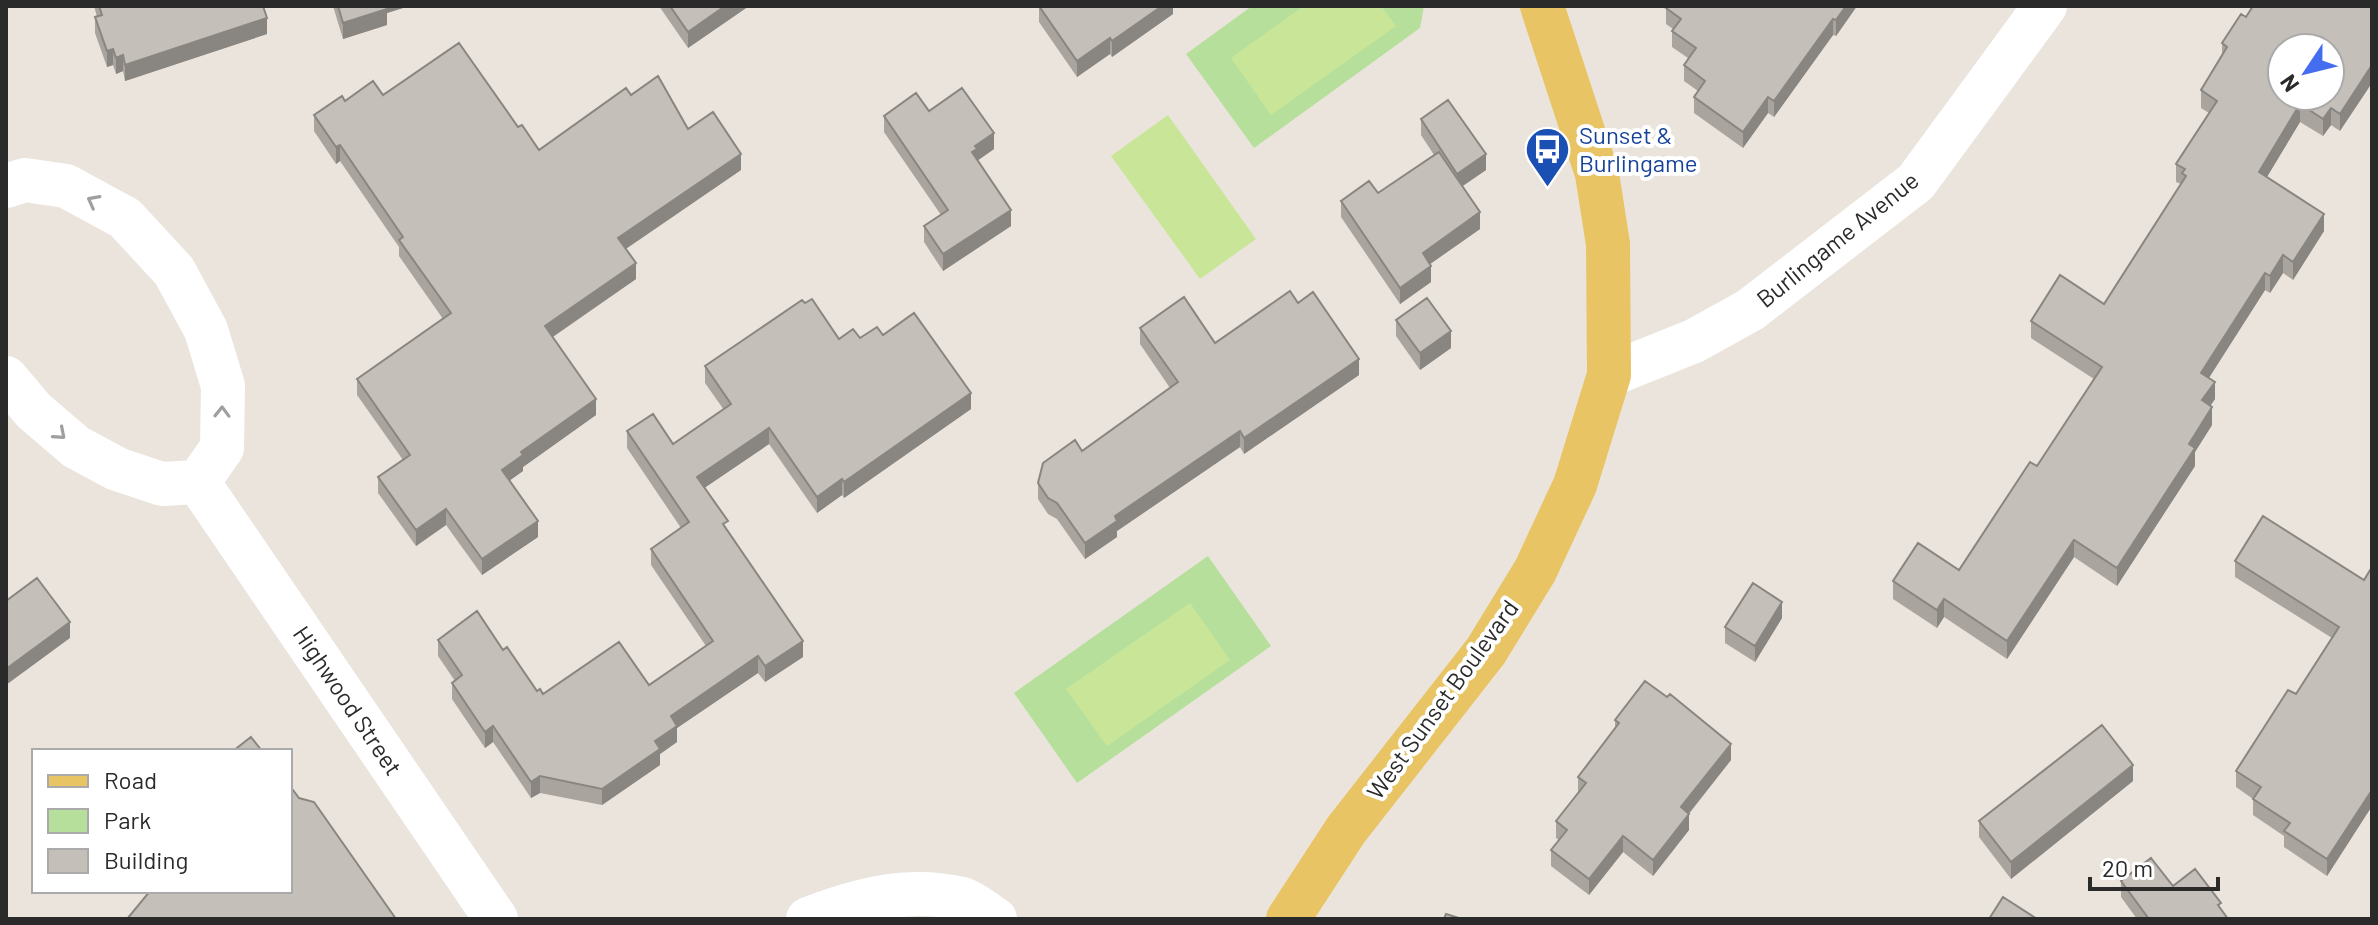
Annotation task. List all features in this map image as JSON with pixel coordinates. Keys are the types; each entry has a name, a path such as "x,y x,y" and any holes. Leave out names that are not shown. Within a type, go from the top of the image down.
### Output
{"main road":[{"name":"West Sunset Boulevard","path":"1288,919 1346,830 1486,651 1535,571 1575,485 1609,375 1608,244 1597,174 1542,6"}],"street":[{"name":"Burlingame Avenue","path":"1609,375 1694,341 1750,310 1916,182 2045,6"},
{"path":"6,186 25,180 66,186 125,218 174,271 206,330 223,386 222,448 198,482 162,484 117,469 76,447 34,411 6,378"},
{"name":"Highwood Street","path":"198,482 496,919"},
{"path":"808,919 848,904 897,893 965,900 995,919"}],"green space":[{"path":"1252,6 1424,6 1420,28 1254,148 1186,54"},
{"path":"1304,6 1381,6 1396,26 1271,115 1231,58"},
{"path":"1168,115 1256,239 1200,279 1111,156"},
{"path":"1208,556 1271,646 1077,783 1014,693"},
{"path":"1190,603 1230,660 1107,746 1066,689"}],"building":[{"path":"99,6 263,6 267,18 125,65 123,55 116,58 113,49 107,51 95,17 102,15"},
{"path":"338,6 386,6 387,9 343,23"},
{"path":"670,6 725,6 688,32"},
{"path":"1039,6 1162,6 1077,61"},
{"path":"1846,6 1836,20 1833,19 1774,101 1768,97 1743,132 1694,97 1705,81 1684,65 1696,48 1672,31 1681,19 1666,8"},
{"path":"2253,6 2372,6 2372,65 2346,105 2346,32 2266,32 2266,112 2295,112 2259,172 2324,214 2293,262 2283,255 2270,276 2265,273 2201,373 2215,382 2202,400 2212,407 2189,444 2195,448 2117,568 2074,540 2007,641 1944,599 1937,610 1893,581 1918,543 1959,570 2030,462 2037,466 2102,367 2031,321 2060,275 2104,304 2186,176 2182,173 2185,169 2176,164 2217,101 2201,90 2227,47 2222,43 2241,14 2246,17"},
{"path":"459,43 518,127 522,125 539,150 626,88 631,95 658,76 688,129 713,112 741,154 618,238 636,263 545,326 596,399 521,452 523,455 502,470 538,521 482,559 446,509 416,530 378,477 410,455 357,379 451,313 399,240 403,237 340,145 336,147 314,115 342,96 345,101 373,81 383,95"},
{"path":"962,88 994,133 975,146 977,149 972,152 1011,210 943,254 924,226 948,210 884,116 916,93 929,111"},
{"path":"1448,100 1486,154 1457,174 1421,119"},
{"path":"2312,112 2328,112 2323,119"},
{"path":"1439,152 1480,212 1423,253 1431,266 1400,288 1341,201 1369,181 1378,193"},
{"path":"1290,291 1298,303 1313,292 1359,359 1244,438 1240,431 1115,516 1117,521 1085,543 1057,503 1048,498 1038,483 1043,463 1075,440 1082,451 1178,382 1140,328 1184,297 1215,343"},
{"path":"1427,298 1451,331 1420,353 1396,320"},
{"path":"812,299 839,339 853,329 860,338 877,327 883,335 914,313 971,393 844,482 842,479 817,497 769,428 697,477 728,521 723,524 803,641 765,666 758,656 671,716 677,726 655,741 660,749 602,789 540,776 531,782 493,726 485,732 452,683 462,675 438,640 477,611 503,650 507,647 537,691 540,689 543,694 619,642 649,685 713,641 651,549 689,522 627,431 653,414 673,444 731,404 705,366 802,300 805,303"},
{"path":"2263,516 2364,580 2372,567 2372,790 2327,859 2284,831 2290,823 2253,799 2261,787 2236,771 2288,690 2296,694 2339,627 2235,561"},
{"path":"37,578 70,622 6,669 6,601"},
{"path":"1753,583 1782,602 1755,646 1725,627"},
{"path":"1645,681 1667,697 1670,694 1731,744 1681,807 1689,814 1653,860 1623,836 1589,879 1551,850 1567,830 1556,821 1586,783 1578,777 1619,723 1615,720"},
{"path":"2102,725 2133,765 2011,862 1979,821"},
{"path":"251,737 260,749 236,749"},
{"path":"292,789 299,798 314,802 396,919 127,919 148,893 292,893"},
{"path":"2151,858 2173,886 2195,869 2221,903 2218,905 2228,919 2149,919 2121,881"},
{"path":"2003,897 2037,919 1989,919"},
{"path":"1446,914 1462,919 1444,919"}],"place":[{"name":"Sunset & Burlingame","path":"1548,189"}]}
